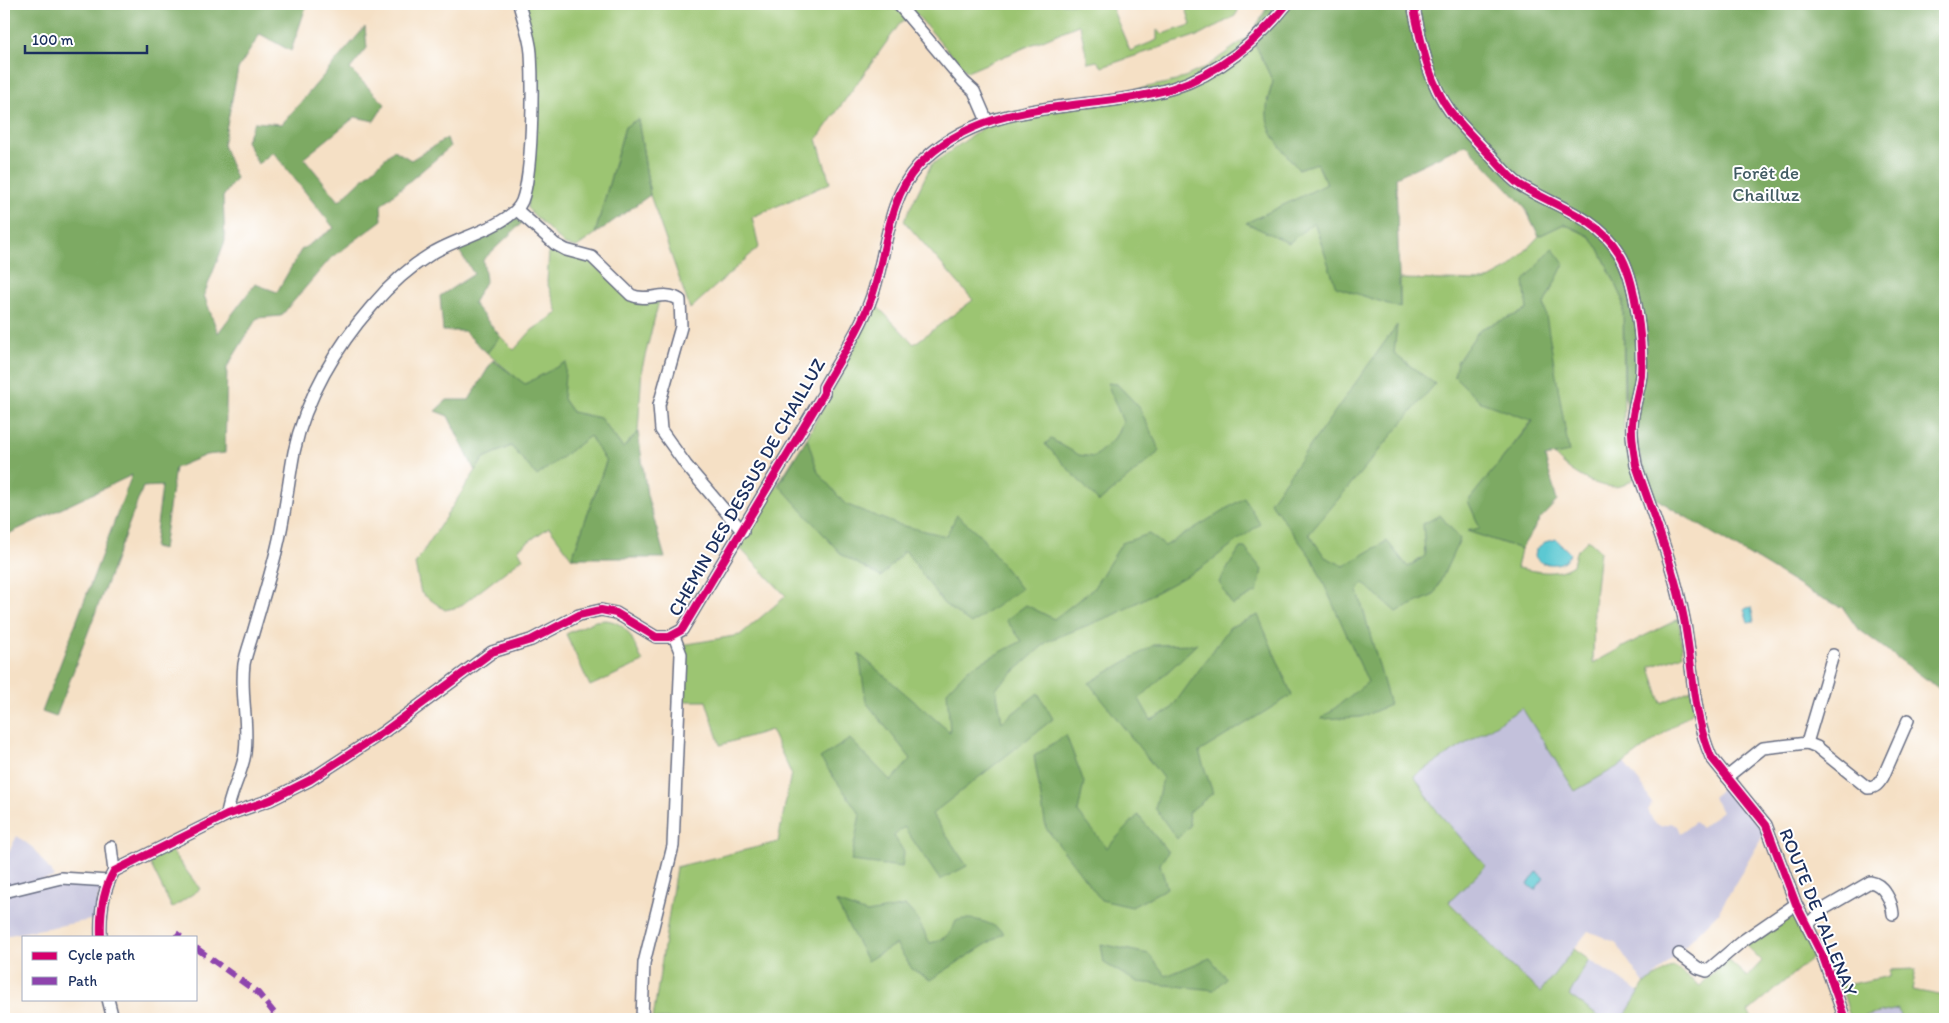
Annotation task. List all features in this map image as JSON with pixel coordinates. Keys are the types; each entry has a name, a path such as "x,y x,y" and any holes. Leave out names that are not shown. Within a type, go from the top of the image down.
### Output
{"street":[{"path":"227,815 228,804 241,772 245,752 244,664 277,548 287,501 294,452 301,427 312,401 335,355 372,305 408,271 445,246 509,219 517,210 527,180 531,52 519,4"},
{"path":"898,4 974,91 987,120"},
{"name":"CHEMIN DES DESSUS DE CHAILLUZ","path":"112,876 227,815 270,800 310,780 385,731 492,652 531,640 579,615 610,611 656,637 674,636 682,630 743,532 824,393 824,386 861,322 874,288 893,211 912,174 928,156 947,140 987,120 1146,94 1188,82 1235,55 1267,28 1287,4"},
{"name":"ROUTE DE TALLENAY","path":"1413,4 1422,46 1435,86 1450,111 1519,184 1590,223 1620,253 1630,286 1639,332 1641,373 1632,423 1632,443 1684,618 1699,720 1711,757 1726,778 1766,825 1796,904 1823,957 1844,1016 1832,1019"},
{"path":"517,210 555,244 566,250 592,257 632,295 639,299 668,295 680,300 681,328 659,405 661,430 686,465 743,532"},
{"path":"642,1019 644,963 672,846 680,654 674,636"},
{"path":"1807,742 1833,656"},
{"path":"1726,778 1763,748 1807,742 1817,747 1868,788 1872,788 1879,784 1883,777 1908,720"},
{"path":"101,936 100,921 112,876 112,847"},
{"path":"4,892 61,878 112,876"},
{"path":"1807,926 1822,910 1870,882 1880,886 1890,902 1893,914"},
{"path":"1679,954 1698,968 1707,970 1741,942 1796,904"},
{"path":"108,1000 113,1019"}],"shaded area":[{"path":"1522,708 1575,791 1624,763 1644,788 1652,804 1648,810 1653,821 1660,826 1671,823 1677,826 1680,833 1695,822 1701,828 1722,811 1712,797 1728,784 1760,823 1764,834 1718,913 1652,979 1644,984 1615,942 1588,931 1541,992 1513,968 1449,901 1437,811 1414,776"},
{"path":"17,836 33,848 55,877 4,889 4,861"},
{"path":"52,883 103,884 98,898 96,919 4,936 4,895"},
{"path":"1589,960 1640,992 1623,1019 1602,1019 1569,995"},
{"path":"1898,1009 1901,1019 1857,1019"}],"green space":[{"path":"4,4 307,4 291,51 260,34 238,69 223,145 236,178 223,197 225,241 204,295 218,333 255,284 277,292 301,250 334,228 273,152 258,164 246,141 254,122 282,124 365,27 367,48 350,69 385,104 374,121 355,117 304,158 339,201 394,150 411,160 447,138 450,147 381,205 382,220 329,260 281,316 257,318 227,367 225,453 206,455 175,468 163,549 154,548 162,486 143,487 56,717 42,712 132,475 4,536"},
{"path":"524,4 1123,4 1112,8 1130,51 1157,40 1157,30 1162,34 1191,25 1185,4 1236,4 1238,11 1235,16 1195,38 1195,36 1102,67 1097,61 1088,63 1080,26 1078,25 967,72 916,14 901,22 817,139 830,183 752,217 759,247 690,309 650,195 638,119 625,127 595,234 577,247 565,245 527,208 530,180"},
{"name":"Forêt de Chailluz","path":"1269,4 1945,4 1945,693 1857,628 1843,608 1811,593 1650,495 1625,397 1623,299 1599,249 1589,236 1564,224 1539,236 1524,206 1466,144 1396,177 1400,308 1336,287 1314,222 1289,243 1246,223 1327,184 1317,163 1298,169 1281,148 1270,130 1267,110 1273,82 1251,35"},
{"path":"1251,35 1273,82 1267,101 1317,163 1327,185 1247,223 1314,222 1400,307 1400,279 1485,281 1509,268 1539,236 1564,224 1589,236 1599,249 1623,299 1624,438 1635,476 1627,483 1617,487 1606,486 1583,478 1556,457 1532,421 1469,501 1480,528 1468,531 1521,549 1517,568 1539,572 1560,571 1573,565 1576,552 1588,540 1600,551 1594,605 1593,663 1679,619 1683,655 1650,667 1661,703 1691,690 1695,710 1624,763 1575,791 1522,708 1414,776 1437,811 1486,866 1449,902 1513,968 1540,992 1574,949 1589,960 1569,995 1602,1019 653,1019 676,867 778,842 791,773 771,730 720,745 706,701 683,701 682,645 740,635 786,596 738,546 807,438 876,305 914,344 973,300 904,221 931,165 994,120 1176,81 1206,67"},
{"path":"638,119 650,195 595,234 625,127"},
{"path":"516,218 522,223 483,260 486,280 473,303 500,336 487,353 464,331 443,331 440,296 474,274 456,246 500,228"},
{"path":"1552,248 1564,264 1544,304 1569,452 1545,457 1557,501 1540,519 1521,549 1467,531 1480,528 1468,501 1533,421 1481,402 1454,376 1457,362 1480,329 1527,310 1524,281"},
{"path":"549,251 589,259 632,301 659,301 642,368 638,432 623,448 600,418 572,412 563,399 524,384 487,353 500,336 514,350 532,330 558,313 547,282"},
{"path":"1397,325 1394,354 1435,384 1309,534 1325,557 1344,566 1387,541 1408,567 1425,556 1423,524 1440,515 1460,539 1434,595 1396,612 1363,583 1358,591 1390,705 1361,717 1321,719 1368,682 1313,560 1270,502"},
{"path":"493,360 525,384 566,362 563,399 572,412 600,418 623,448 638,432 647,495 665,558 572,558 606,462 590,436 537,476 511,446 484,458 475,471 448,416 435,411 447,400 469,400"},
{"path":"1107,383 1117,384 1139,407 1160,451 1099,502 1045,444 1051,439 1079,455 1094,457 1114,439 1123,422"},
{"path":"590,435 606,462 572,558 549,527 518,549 523,558 459,607 445,610 421,593 415,564 484,458 511,446 537,475"},
{"path":"807,438 818,472 845,504 896,524 946,536 957,515 979,534 1021,589 971,624 943,603 905,550 881,577 842,555 779,485"},
{"path":"1244,498 1260,524 1201,568 1116,614 1048,641 996,688 1002,722 1038,693 1053,719 932,814 967,866 940,880 904,827 894,836 904,852 902,867 851,861 860,814 820,758 850,739 891,781 911,759 866,702 859,654 950,732 947,691 968,669 1022,641 1006,620 1026,605 1054,619 1093,589 1122,543 1149,534 1165,546"},
{"path":"1240,548 1245,548 1262,570 1257,592 1232,605 1219,582"},
{"path":"1258,615 1292,695 1199,752 1213,793 1188,813 1190,826 1177,839 1155,808 1163,778 1089,683 1154,645 1197,644 1139,699 1151,720 1170,710 1230,627"},
{"path":"606,620 620,625 626,630 643,662 590,686 566,634 595,621"},
{"path":"1066,735 1084,782 1078,812 1107,848 1138,815 1168,852 1160,864 1167,888 1132,907 1101,900 1046,828 1034,756"},
{"path":"170,849 200,889 172,908 149,861"},
{"path":"836,902 867,913 906,906 916,917 930,943 946,936 952,930 956,921 961,919 981,921 1000,929 1004,933 930,980 912,969 896,944 867,961"},
{"path":"1793,910 1819,952 1748,1012 1753,1019 1623,1019 1644,984 1673,966 1700,986 1726,958 1747,977 1762,961 1746,945"},
{"path":"1101,944 1149,954 1166,976 1210,958 1226,978 1214,990 1137,982 1104,963"},
{"path":"1916,969 1912,990 1945,996 1945,1019 1901,1019 1898,1009 1851,1019 1841,986 1890,976 1890,970"}],"water":[{"path":"1556,539 1570,553 1568,557 1558,564 1542,563 1535,557 1536,549 1545,542"},
{"path":"1751,607 1754,621 1748,622 1744,609"},
{"path":"1537,872 1544,878 1535,890 1528,884"}],"marked path":[{"path":"176,933 180,936"},
{"path":"198,949 258,993 279,1019"}],"cycle path":[{"path":"101,936 103,903 107,886 114,871 227,815 270,800 310,780 385,731 492,652 531,640 579,615 601,610 616,613 656,637 669,637 682,630 824,393 824,387 856,331 872,296 893,211 899,195 907,180 918,166 945,143 974,127 1005,117 1038,110 1140,96 1190,82 1236,55 1263,31 1287,4"},
{"path":"1413,4 1430,73 1442,99 1454,117 1516,182 1574,213 1599,230 1610,241 1625,264 1634,295 1641,347 1641,375 1632,424 1636,465 1669,560 1680,599 1700,723 1711,757 1766,825 1796,904 1823,957 1845,1019"}]}
